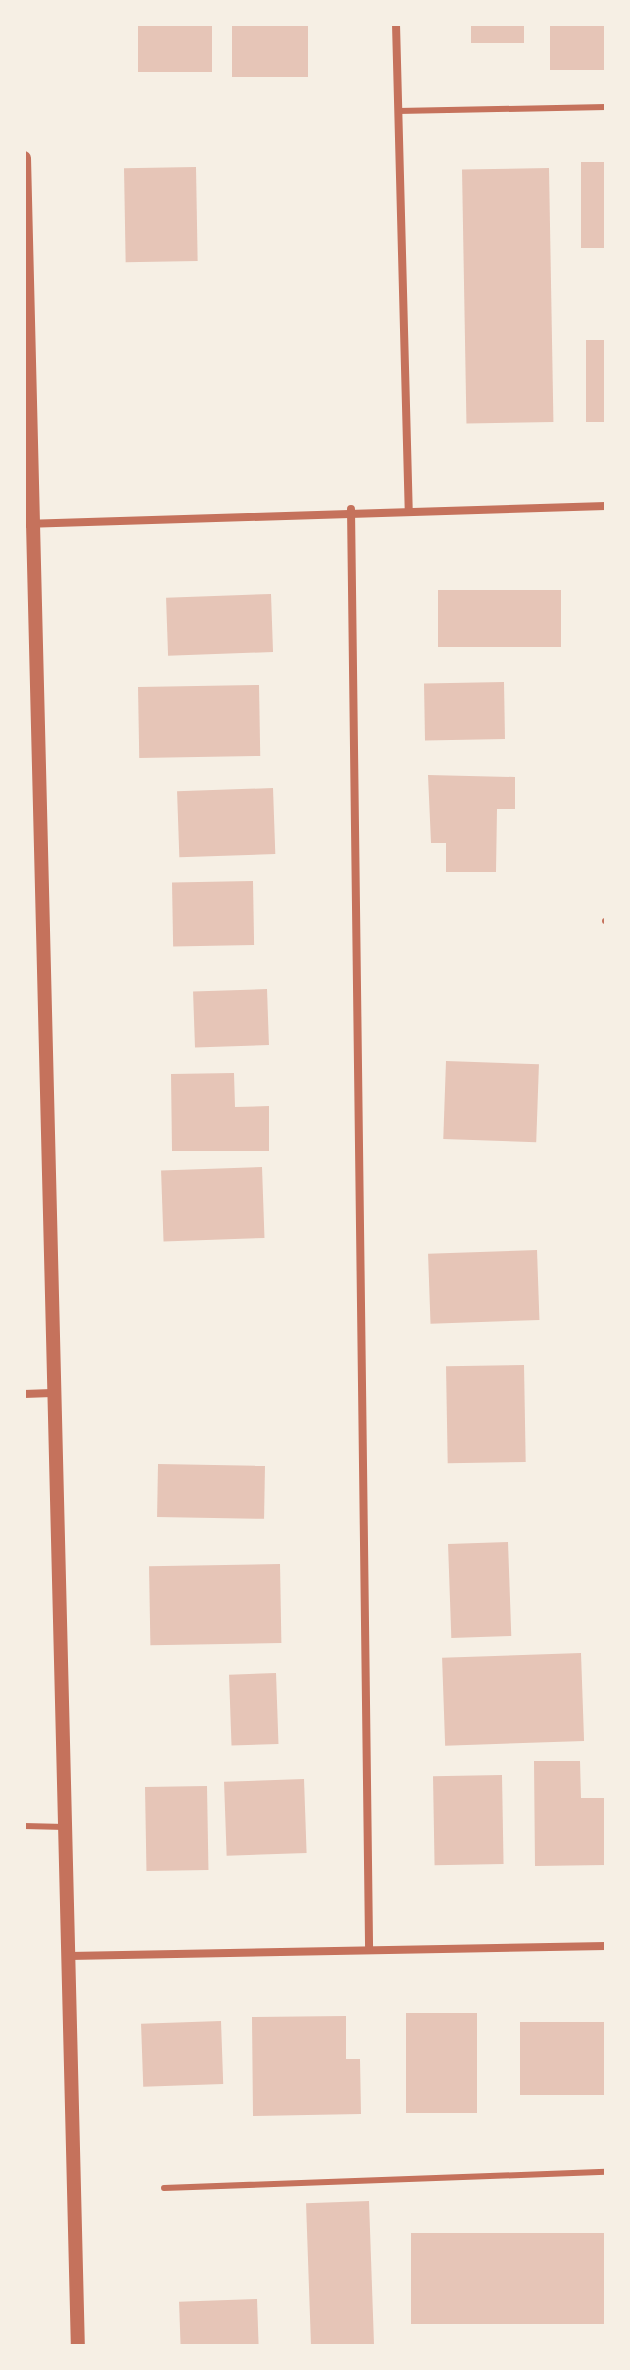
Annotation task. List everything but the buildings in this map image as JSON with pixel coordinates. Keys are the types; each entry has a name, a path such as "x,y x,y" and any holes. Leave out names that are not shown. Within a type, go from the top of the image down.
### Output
{"street":[{"path":"396,24 409,508"},
{"path":"24,158 30,524 78,2346"},
{"path":"30,524 351,509 606,506"},
{"path":"351,509 369,1947"},
{"path":"24,1394 52,1393"},
{"path":"69,1956 369,1947 606,1946"}],"lane":[{"path":"398,111 606,107"},
{"path":"24,1826 65,1827"},
{"path":"164,2188 606,2172"}]}
